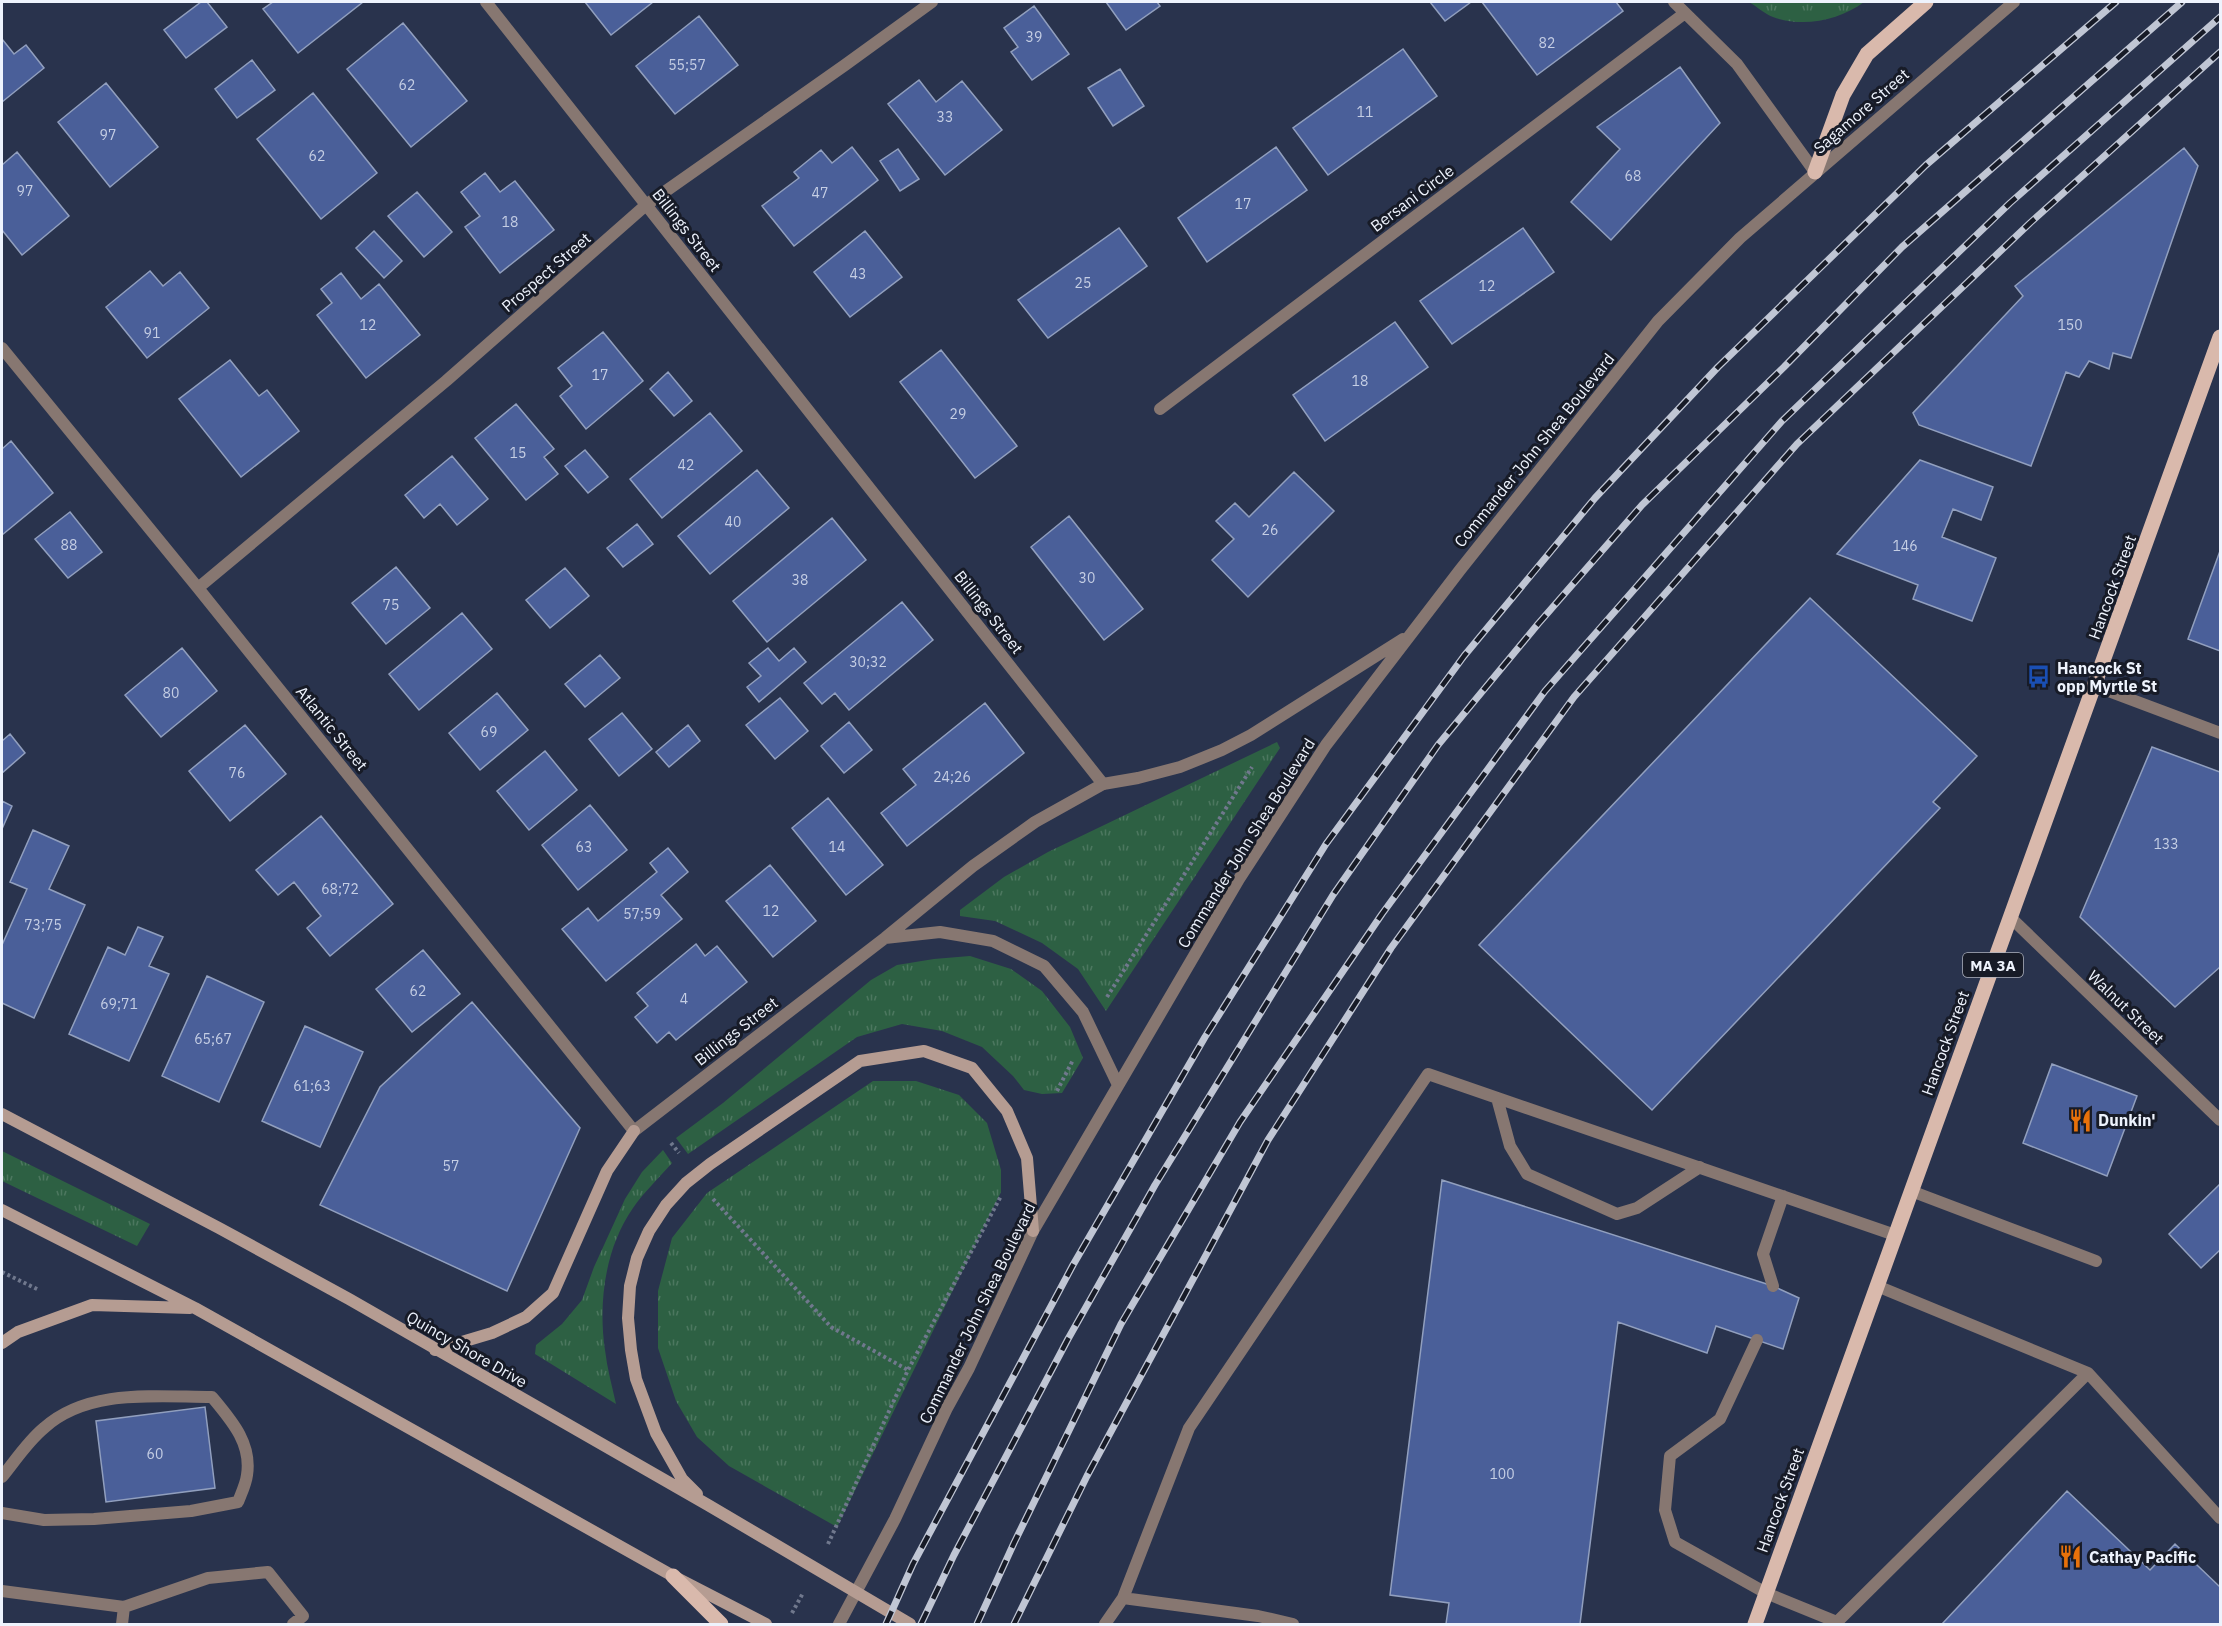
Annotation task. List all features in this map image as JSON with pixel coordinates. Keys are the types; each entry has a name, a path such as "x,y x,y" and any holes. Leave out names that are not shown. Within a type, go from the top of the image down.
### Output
{"main road":[{"path":"1815,172 1843,95 1867,54 1926,2"},
{"name":"Hancock Street","path":"1755,1624 2220,337"},
{"path":"708,1505 682,1479 656,1433 636,1378 628,1318 630,1286 636,1257 666,1205 686,1183 860,1061 924,1051 972,1068 1007,1111 1027,1158 1033,1231"},
{"name":"Quincy Shore Drive","path":"2,1114 349,1299 910,1624"},
{"path":"435,1350 492,1333 526,1317 553,1293 607,1171 634,1131"},
{"path":"2,1210 195,1308 673,1576 766,1624"},
{"path":"2,1343 18,1332 92,1305 195,1308"},
{"path":"673,1576 721,1624"},
{"name":"Hancock Street","path":"1749,1624 1766,1593"}],"street":[{"name":"Billings Street","path":"486,2 1103,783 1035,822 991,853 885,938 634,1131"},
{"name":"Prospect Street","path":"198,588 446,381 646,205 845,66 932,2"},
{"name":"Sagamore Street","path":"1674,2 1737,64 1815,172 2014,2"},
{"name":"Bersani Circle","path":"1160,409 1685,13"},
{"name":"Commander John Shea Boulevard","path":"838,1624 895,1519 1033,1231 1245,870 1326,745 1467,561 1658,321 1740,238 1815,172"},
{"name":"Atlantic Street","path":"2,348 634,1131"},
{"path":"1103,783 1138,778 1180,767 1222,750 1251,735 1412,633"},
{"path":"2095,686 2220,733"},
{"name":"Walnut Street","path":"2010,917 2220,1120"},
{"path":"885,938 940,932 993,941 1044,966 1083,1012 1118,1085"},
{"path":"1105,1624 1124,1598 1189,1428 1428,1074 1895,1234"},
{"path":"1497,1098 1510,1146 1527,1174 1617,1214 1637,1208 1700,1167"},
{"path":"1911,1191 2096,1261"},
{"path":"1773,1286 1763,1254 1783,1197"},
{"path":"1877,1286 2088,1372 2220,1518"},
{"path":"1757,1340 1720,1419 1670,1456 1665,1510 1675,1542 1766,1593 1837,1623 2088,1372"},
{"path":"2,1477 44,1427 78,1406 125,1397 212,1397 238,1429 245,1450 247,1476 238,1502 191,1511 94,1519 44,1520 2,1514"},
{"path":"2,1591 124,1607 208,1578 268,1572 303,1616 292,1624"},
{"path":"1124,1598 1255,1620 1293,1624"},
{"path":"122,1624 124,1607"}],"path":[{"path":"1107,998 1255,763"},
{"path":"1057,1091 1076,1055"},
{"path":"706,1191 831,1327 908,1370"},
{"path":"826,1547 908,1370 1002,1193"},
{"path":"2,1272 39,1290"},
{"path":"792,1615 807,1586"}],"green space":[{"path":"1749,2 1864,2 1833,18 1796,22 1773,17"},
{"path":"1277,742 1280,748 1106,1011 1078,969 1042,943 995,921 960,916 960,910 1004,877 1048,852"},
{"path":"970,956 1011,969 1042,991 1070,1027 1083,1058 1062,1093 1042,1094 1024,1090 1013,1076 982,1047 942,1031 902,1024 857,1037 688,1154 676,1138 723,1103 871,980 897,965"},
{"path":"873,1081 916,1081 959,1095 987,1123 1001,1170 1001,1192 837,1527 729,1466 697,1437 676,1401 658,1348 658,1291 672,1238 707,1193"},
{"path":"663,1150 672,1163 642,1196 623,1224 606,1276 603,1295 603,1332 616,1404 535,1354 536,1345 562,1324 582,1300 594,1267 625,1199 642,1172"},
{"path":"2,1151 150,1224 137,1246 2,1181"}],"building":[{"path":"201,2 207,2 227,27 186,58 164,30"},
{"path":"273,2 363,2 298,53 263,9"},
{"path":"585,2 653,2 611,35"},
{"path":"1106,2 1157,2 1160,6 1126,30"},
{"path":"1430,2 1471,2 1445,21"},
{"path":"1482,2 1616,2 1623,11 1537,75"},
{"path":"1034,6 1069,54 1032,80 1011,52 1018,47 1004,28"},
{"path":"699,16 738,65 675,114 636,66"},
{"path":"403,23 467,101 411,147 347,69"},
{"path":"2,39 14,54 26,45 44,68 2,102"},
{"path":"1403,49 1437,96 1328,175 1293,128"},
{"path":"252,60 275,90 237,118 215,89"},
{"path":"1680,67 1720,123 1611,240 1571,202 1620,149 1597,127"},
{"path":"1120,69 1144,106 1113,126 1088,88"},
{"path":"919,80 936,102 962,81 1002,130 945,175 888,104"},
{"path":"106,83 158,147 110,187 58,122"},
{"path":"313,93 377,173 321,219 257,139"},
{"path":"852,147 878,180 794,246 762,206 799,178 794,172 821,150 832,163"},
{"path":"1276,147 1307,190 1207,262 1178,218"},
{"path":"2184,148 2198,166 2131,358 2113,353 2109,369 2089,361 2079,377 2066,372 2031,466 1919,425 1913,413 2023,296 2015,286"},
{"path":"898,149 919,179 900,191 880,161"},
{"path":"17,152 69,216 22,255 2,230 2,165"},
{"path":"485,173 500,192 515,181 554,230 500,273 465,227 480,216 461,192"},
{"path":"417,192 452,232 424,257 388,216"},
{"path":"1119,228 1147,266 1048,338 1018,300"},
{"path":"1523,228 1554,272 1452,344 1420,301"},
{"path":"374,231 402,261 384,278 356,248"},
{"path":"865,231 902,277 850,317 814,272"},
{"path":"150,271 163,286 180,272 209,308 147,358 106,307"},
{"path":"341,273 361,299 379,284 420,335 366,378 317,315 332,303 321,289"},
{"path":"1395,322 1428,367 1325,441 1293,395"},
{"path":"603,332 643,381 586,429 560,396 572,386 558,368"},
{"path":"941,350 1017,446 975,478 900,382"},
{"path":"230,360 259,396 267,390 299,431 241,477 179,399"},
{"path":"668,372 692,401 674,416 650,389"},
{"path":"516,404 554,449 544,457 558,474 526,500 475,438"},
{"path":"710,413 742,451 662,518 630,479"},
{"path":"11,441 53,493 2,535 2,449"},
{"path":"585,450 608,477 588,493 565,466"},
{"path":"452,456 488,499 457,525 440,504 424,518 405,495"},
{"path":"1920,460 1993,487 1981,520 1953,509 1942,537 1996,558 1972,621 1913,599 1918,585 1837,554"},
{"path":"757,470 789,508 710,574 678,536"},
{"path":"1294,472 1334,511 1248,597 1212,560 1234,539 1216,521 1235,503 1249,517"},
{"path":"70,512 102,552 68,578 35,539"},
{"path":"1069,516 1143,609 1104,640 1031,547"},
{"path":"832,518 866,560 767,642 733,601"},
{"path":"637,524 653,544 623,567 607,548"},
{"path":"2220,551 2220,651 2188,639"},
{"path":"396,567 430,608 386,644 352,603"},
{"path":"565,568 589,596 550,628 526,600"},
{"path":"1810,598 1977,756 1933,802 1940,808 1652,1110 1479,945"},
{"path":"902,602 933,640 849,710 835,693 822,704 804,683"},
{"path":"462,613 492,649 419,710 389,674"},
{"path":"182,648 217,691 161,737 125,695"},
{"path":"768,648 779,661 794,648 806,662 759,702 747,687 761,676 749,663"},
{"path":"600,655 620,678 585,707 565,684"},
{"path":"497,693 528,730 480,770 449,733"},
{"path":"780,698 808,731 775,759 746,725"},
{"path":"985,703 1024,753 907,846 881,813 916,785 903,769"},
{"path":"622,713 652,749 619,776 589,739"},
{"path":"849,722 872,750 844,773 821,746"},
{"path":"245,725 286,774 230,821 189,771"},
{"path":"688,725 700,741 669,767 656,752"},
{"path":"10,734 25,753 2,773 2,741"},
{"path":"2152,747 2220,772 2220,967 2175,1007 2080,917"},
{"path":"545,751 577,790 529,830 497,791"},
{"path":"828,798 883,865 846,895 792,828"},
{"path":"2,801 12,806 2,829"},
{"path":"590,805 627,850 578,890 542,845"},
{"path":"321,816 393,904 330,956 307,928 321,916 294,882 278,895 256,870"},
{"path":"33,830 69,846 49,889 85,905 34,1018 2,1003 2,945 27,889 10,882"},
{"path":"668,848 688,872 661,895 682,919 606,981 562,929 588,908 598,921 657,872 650,863"},
{"path":"770,865 816,921 773,957 726,901"},
{"path":"138,927 163,937 149,966 169,974 129,1061 69,1034 108,947 125,955"},
{"path":"696,944 705,956 717,946 747,982 676,1040 669,1032 657,1043 635,1017 648,1006 637,993"},
{"path":"423,950 460,994 412,1032 376,989"},
{"path":"207,976 264,1002 219,1102 162,1076"},
{"path":"472,1002 580,1128 507,1291 320,1205 380,1087"},
{"path":"305,1026 363,1052 320,1147 262,1121"},
{"name":"Dunkin'","path":"2052,1064 2137,1096 2107,1176 2023,1143"},
{"path":"1442,1180 1773,1286 1799,1298 1783,1349 1716,1326 1707,1353 1618,1322 1580,1624 1446,1624 1449,1603 1390,1595"},
{"path":"2220,1184 2220,1250 2201,1268 2169,1234"},
{"path":"205,1407 215,1488 106,1502 96,1421"},
{"name":"Cathay Pacific","path":"2067,1491 2150,1570 2175,1544 2220,1587 2220,1624 1942,1624"}],"railway":[{"path":"886,1624 913,1564 1073,1265 1205,1037 1326,844 1464,656 1595,498 1718,367 1926,165 2116,2"},
{"path":"921,1624 954,1555 1068,1339 1155,1185 1333,895 1438,745 1538,624 1642,505 1784,367 1902,247 2182,2"},
{"path":"977,1624 1121,1324 1240,1122 1382,914 1545,691 1782,421 2010,203 2220,17"},
{"path":"1014,1624 1087,1476 1268,1140 1391,948 1574,697 1797,444 2030,223 2220,52"}],"place":[{"name":"Hancock St opp Myrtle St","path":"2039,677"},
{"name":"Dunkin'","path":"2080,1120"},
{"name":"Cathay Pacific","path":"2071,1557"}]}
